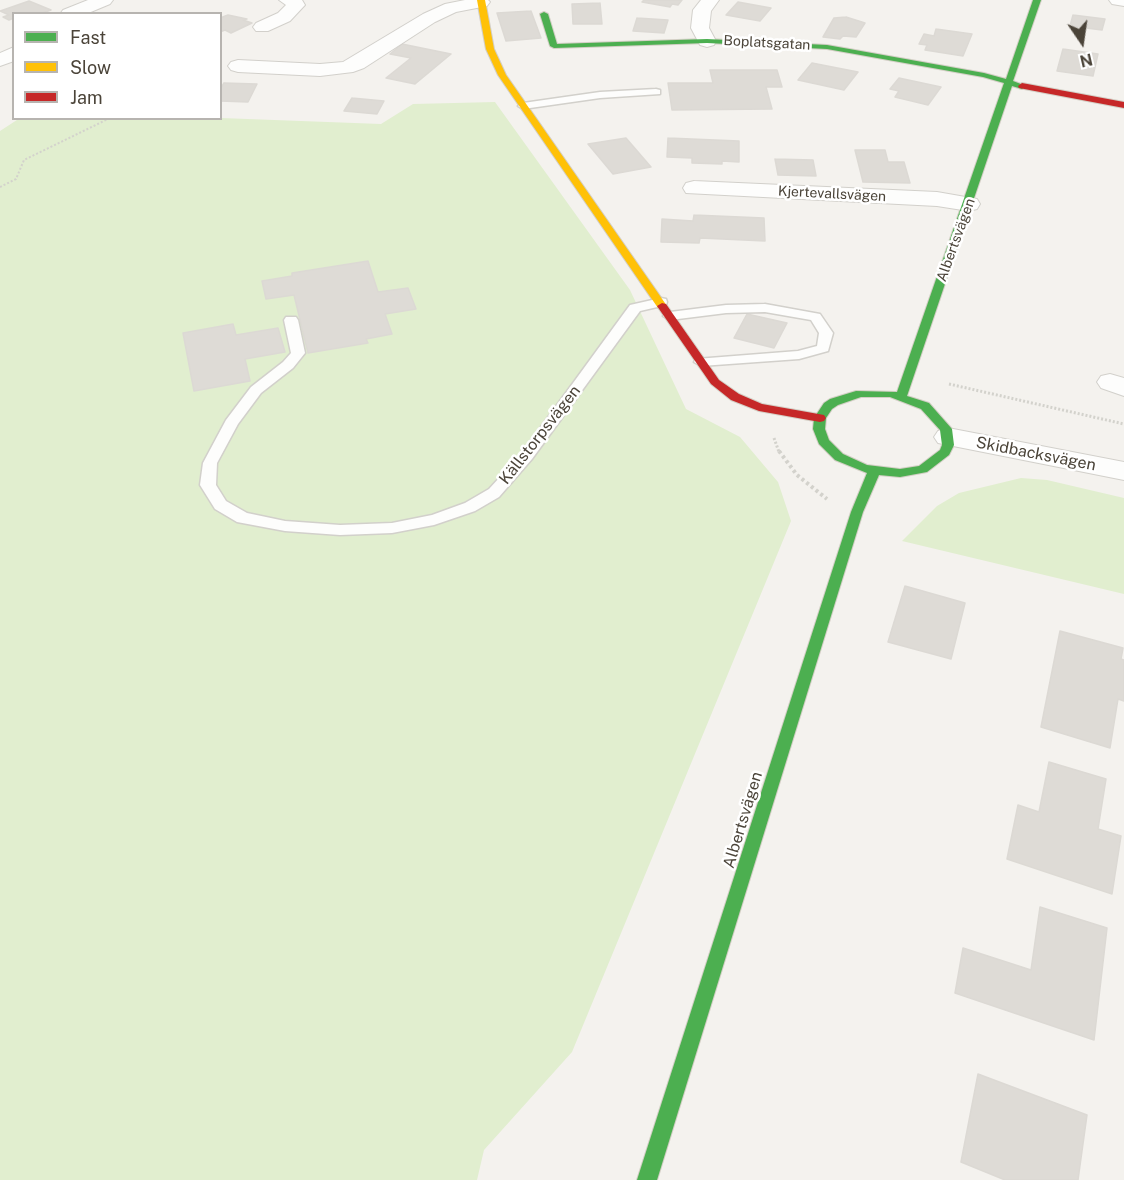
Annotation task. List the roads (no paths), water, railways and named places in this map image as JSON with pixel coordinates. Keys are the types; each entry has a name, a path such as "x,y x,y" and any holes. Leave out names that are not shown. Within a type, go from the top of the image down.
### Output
{"street":[{"path":"262,27 284,17 296,6 295,2 288,0"},
{"path":"707,41 700,28 702,10 710,0"},
{"name":"Albertsvägen","path":"901,396 910,364 969,204 1037,0"},
{"path":"1118,0 1124,1"},
{"path":"238,66 335,70 346,68 357,64 429,18 451,8 481,1 490,49 502,75 716,382 735,397 759,407 820,418"},
{"path":"75,12 96,5"},
{"name":"Boplatsgatan","path":"544,14 554,46 707,41 827,47 984,75 1010,82"},
{"path":"1010,82 1124,105"},
{"name":"Kjertevallsvägen","path":"694,188 937,199 969,204"},
{"path":"880,393 901,396 925,406 941,421 948,437 945,452 932,464 900,473 874,471 847,462 833,452 820,435 820,418 828,406 850,395 880,393"},
{"name":"Skidbacksvägen","path":"948,437 1124,471"},
{"name":"Albertsvägen","path":"647,1180 857,512 874,471"}],"lane":[{"path":"523,106 600,95 656,92"},
{"name":"Källstorpsvägen","path":"291,320 298,353 288,366 256,390 231,423 210,463 208,486 220,505 243,518 307,528 340,530 382,528 434,520 470,507 494,493 527,456 635,308 661,302"},
{"path":"670,316 726,309 765,308 815,317 826,333 823,348 800,355 701,362"}]}
